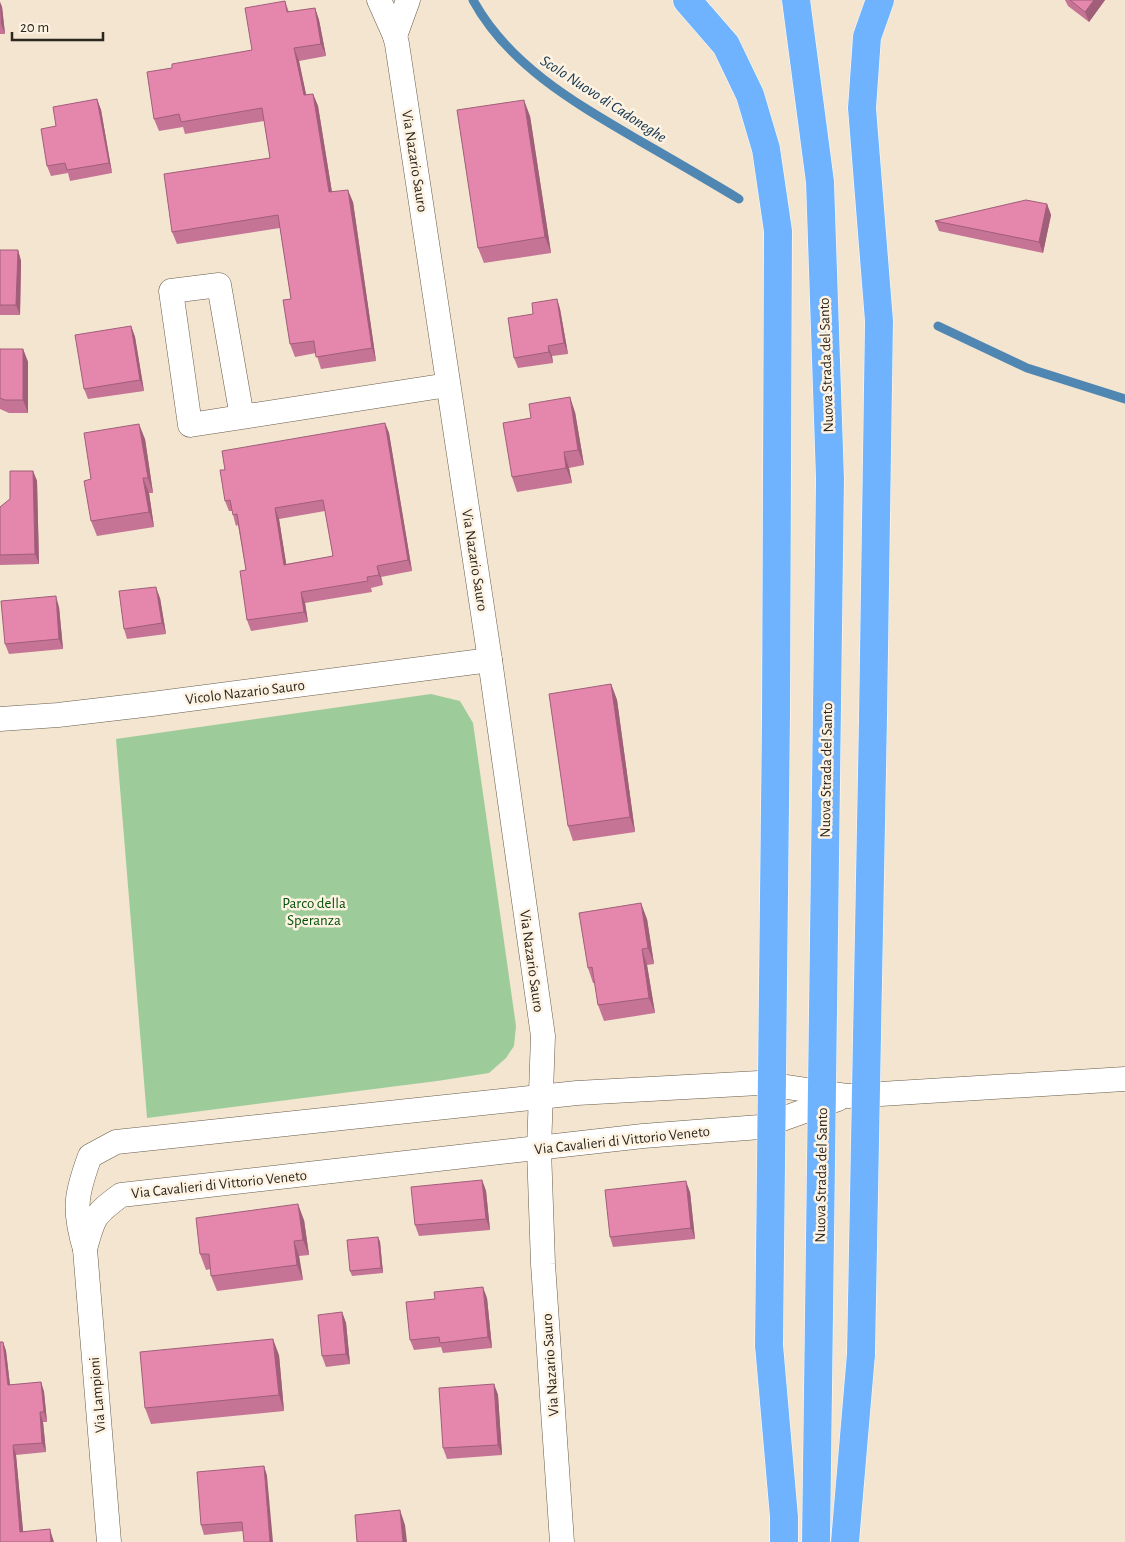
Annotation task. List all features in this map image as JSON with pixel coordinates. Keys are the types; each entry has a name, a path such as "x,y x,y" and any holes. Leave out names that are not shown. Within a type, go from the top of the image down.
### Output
{"highway":[{"path":"687,0 726,45 750,95 766,149 778,231 776,716 769,1345 784,1516 784,1542"},
{"name":"Nuova Strada del Santo","path":"796,0 820,182 830,479 816,1542"},
{"path":"845,1542 861,1354 879,322 862,108 867,37 880,0"}],"street":[{"name":"Via Nazario Sauro","path":"379,0 396,36 490,660 543,1036 539,1149 543,1264 562,1542"},
{"path":"396,36 408,0"},
{"path":"242,417 219,285 172,291 190,425 242,417 448,385"},
{"name":"Vicolo Nazario Sauro","path":"0,719 58,715 162,703 490,660"},
{"name":"Via Cavalieri di Vittorio Veneto","path":"85,1249 77,1224 77,1192 90,1156 116,1142 541,1096 759,1083 848,1096 1125,1079"},
{"name":"Via Cavalieri di Vittorio Veneto","path":"85,1249 91,1224 98,1211 121,1195 643,1136 760,1127 848,1096"},
{"name":"Via Lampioni","path":"85,1249 109,1542"}],"green space":[{"name":"Parco della Speranza","path":"431,694 460,701 473,723 516,1026 514,1046 506,1058 489,1073 147,1118 116,739"}],"building":[{"path":"1070,0 1094,0 1085,12"},
{"path":"285,1 287,12 315,8 321,44 294,48 304,95 313,94 329,192 348,190 372,348 316,357 314,341 290,344 283,300 291,299 278,215 172,232 164,174 270,158 262,108 181,122 179,114 154,119 147,72 172,68 172,64 252,50 245,8"},
{"path":"97,99 109,163 67,170 65,163 47,166 41,129 56,126 53,107"},
{"path":"524,100 545,237 478,248 457,110"},
{"path":"1026,200 1047,204 1039,242 935,221"},
{"path":"0,250 18,250 16,305 0,305"},
{"path":"557,299 564,343 548,346 549,352 514,358 508,318 533,314 532,303"},
{"path":"131,326 140,380 84,389 75,335"},
{"path":"0,349 23,349 23,400 5,400 0,398"},
{"path":"570,397 578,450 564,452 566,468 512,477 503,423 531,418 529,404"},
{"path":"385,423 408,560 377,566 379,575 367,577 368,581 301,592 304,612 247,620 240,571 246,570 237,514 233,515 230,500 225,501 220,470 225,470 222,451","holes":["323,500 333,556 284,565 275,508"]},
{"path":"139,424 148,478 143,478 149,512 91,521 84,481 91,479 84,433"},
{"path":"10,471 33,471 35,554 0,555 0,507 10,499"},
{"path":"156,587 162,623 124,629 119,591"},
{"path":"56,596 59,639 5,644 1,601"},
{"path":"611,684 630,817 568,826 549,694"},
{"path":"641,903 648,948 642,949 649,998 598,1005 592,967 588,968 579,913"},
{"path":"482,1180 486,1219 415,1225 411,1187"},
{"path":"686,1181 691,1228 610,1237 605,1190"},
{"path":"298,1204 303,1240 294,1241 297,1265 211,1276 209,1254 200,1254 196,1218"},
{"path":"378,1237 381,1268 350,1271 347,1240"},
{"path":"483,1287 488,1337 440,1343 439,1337 410,1340 406,1302 435,1299 434,1292"},
{"path":"342,1312 346,1354 322,1356 318,1315"},
{"path":"273,1339 279,1395 145,1408 140,1352"},
{"path":"0,1342 3,1342 8,1385 41,1382 44,1412 40,1412 42,1443 13,1445 20,1532 50,1529 51,1542 0,1542"},
{"path":"494,1384 498,1445 443,1448 439,1388"},
{"path":"264,1466 270,1542 244,1542 242,1522 201,1525 197,1472"},
{"path":"400,1510 403,1542 357,1542 355,1515"}],"waterway":[{"name":"Scolo Nuovo di Cadoneghe","path":"473,0 505,45 546,81 592,113 739,199"},
{"name":"Scolo Nuovo di Cadoneghe","path":"938,326 1027,368 1125,399"}]}
